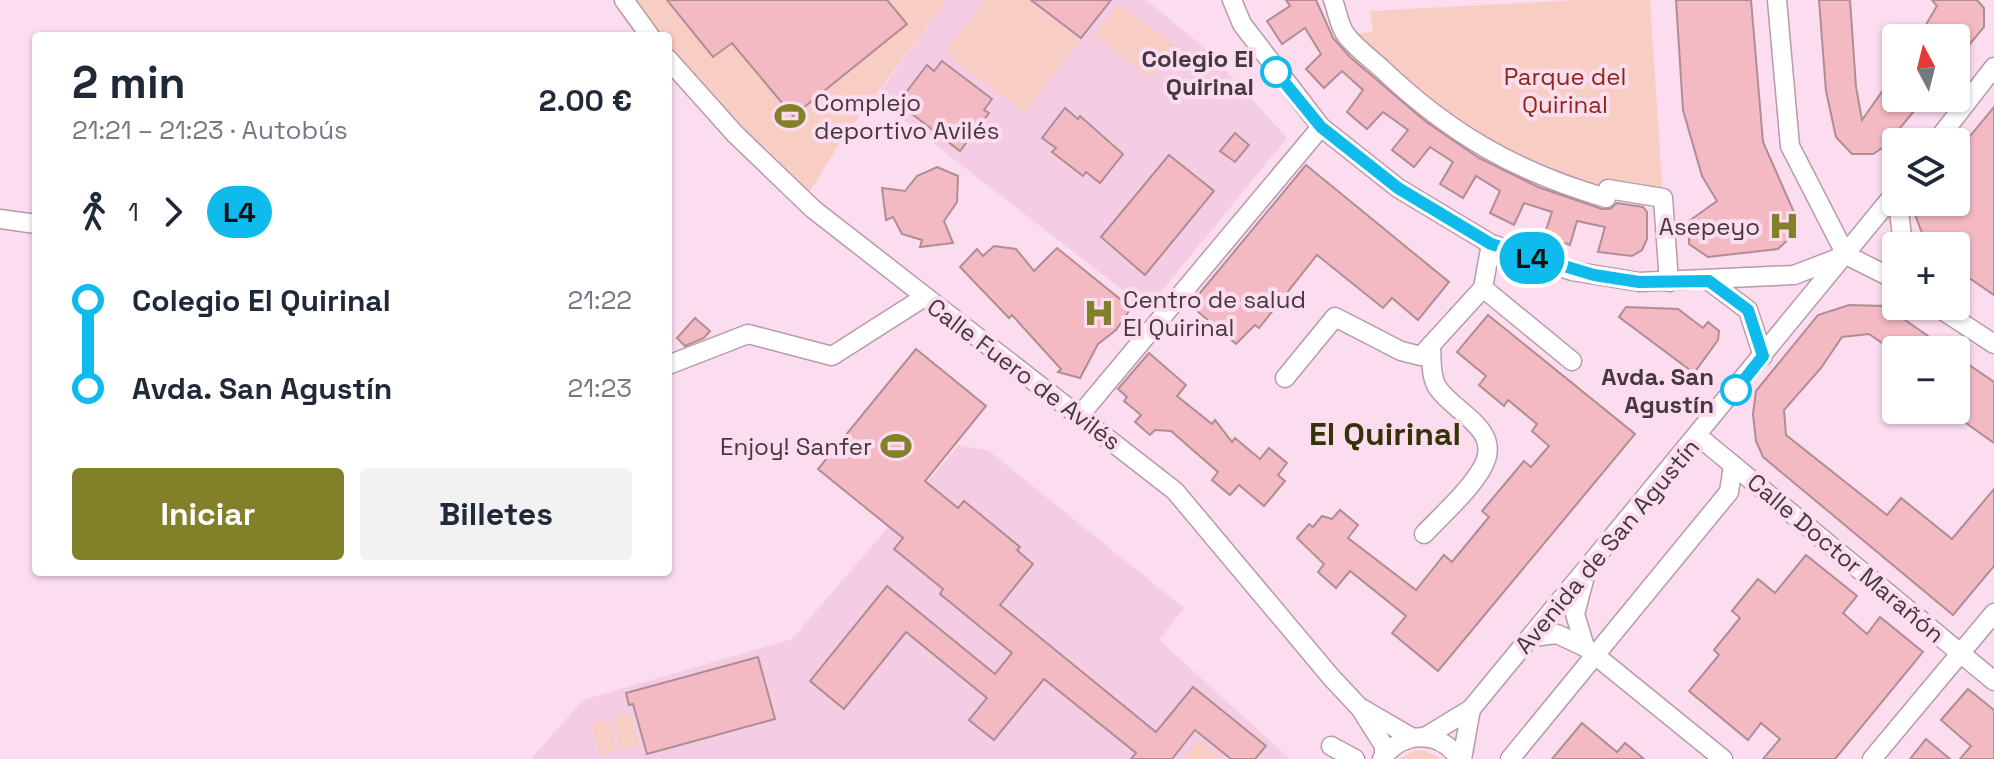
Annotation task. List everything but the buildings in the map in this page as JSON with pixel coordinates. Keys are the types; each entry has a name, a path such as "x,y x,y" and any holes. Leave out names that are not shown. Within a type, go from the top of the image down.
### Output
{"street":[{"path":"624,0 647,32"},
{"path":"1232,0 1242,24 1321,127 1398,188 1491,244 1572,271 1639,282 1794,275 1846,255"},
{"path":"1333,0 1345,33 1354,43 1414,98 1457,132 1491,153 1548,181 1606,198 1608,189 1663,198 1669,282"},
{"path":"1777,0 1790,146 1846,255 1882,273"},
{"name":"Calle Fuero de Avilés","path":"672,63 735,134 813,209 923,298 1080,415 1175,491 1360,708 1384,746 1383,757"},
{"path":"1947,128 1994,67"},
{"path":"1080,415 1321,127"},
{"name":"Avenida de San Agustín","path":"1383,757 1471,709 1882,210"},
{"path":"0,219 32,223"},
{"path":"1285,378 1335,317 1401,351 1421,356 1483,288 1491,244"},
{"path":"1709,281 1748,310 1763,356"},
{"path":"1483,288 1572,361"},
{"path":"672,363 748,334 832,356 923,298"},
{"path":"1959,320 1994,344"},
{"path":"1424,534 1482,470 1488,453 1484,431 1438,388 1433,377 1431,345"},
{"name":"Calle Doctor Marañón","path":"1698,436 1994,681"},
{"path":"1510,759 1590,651 1729,492 1733,465"},
{"path":"1587,569 1575,614 1590,651"},
{"path":"1872,759 1994,613"},
{"path":"1532,637 1557,634 1590,651 1723,759"},
{"name":"Calle Fuero de Avilés","path":"1360,708 1418,737 1444,743 1460,759"},
{"path":"1460,759 1471,709"},
{"path":"1331,746 1355,759"}],"shaded area":[{"path":"947,0 1146,0 1206,49 1287,138 1147,309 875,98"},
{"path":"959,445 989,451 1184,608 1159,640 1290,759 531,759 583,700 792,639"}],"green space":[{"name":"Complejo deportivo Avilés","path":"624,0 947,0 841,141 804,201 672,63 672,32 647,32"},
{"path":"985,0 1027,0 1080,40 1025,113 945,52"},
{"name":"Parque del Quirinal","path":"1579,0 1650,0 1663,198 1608,189 1502,159 1345,34 1373,32 1370,11"},
{"path":"1119,4 1178,47 1150,79 1094,35"},
{"path":"631,713 639,746 621,750 613,718"},
{"path":"609,719 617,751 600,755 591,724"},
{"path":"1198,740 1222,759 1182,759"},
{"path":"1415,750 1425,751 1441,759 1399,759"}],"bus line":[{"name":"L4","path":"1276,72 1321,127 1398,188 1491,244 1572,271 1594,275 1639,282 1709,281 1748,310 1763,356 1736,390"}],"place":[{"name":"Colegio El Quirinal","path":"1276,72"},
{"name":"Complejo deportivo Avilés","path":"790,116"},
{"name":"Asepeyo","path":"1784,226"},
{"name":"Centro de salud El Quirinal","path":"1099,313"},
{"name":"Avda. San Agustín","path":"1736,390"},
{"name":"Enjoy! Sanfer","path":"896,446"}],"district":[{"name":"El Quirinal","path":"1385,434"}]}
